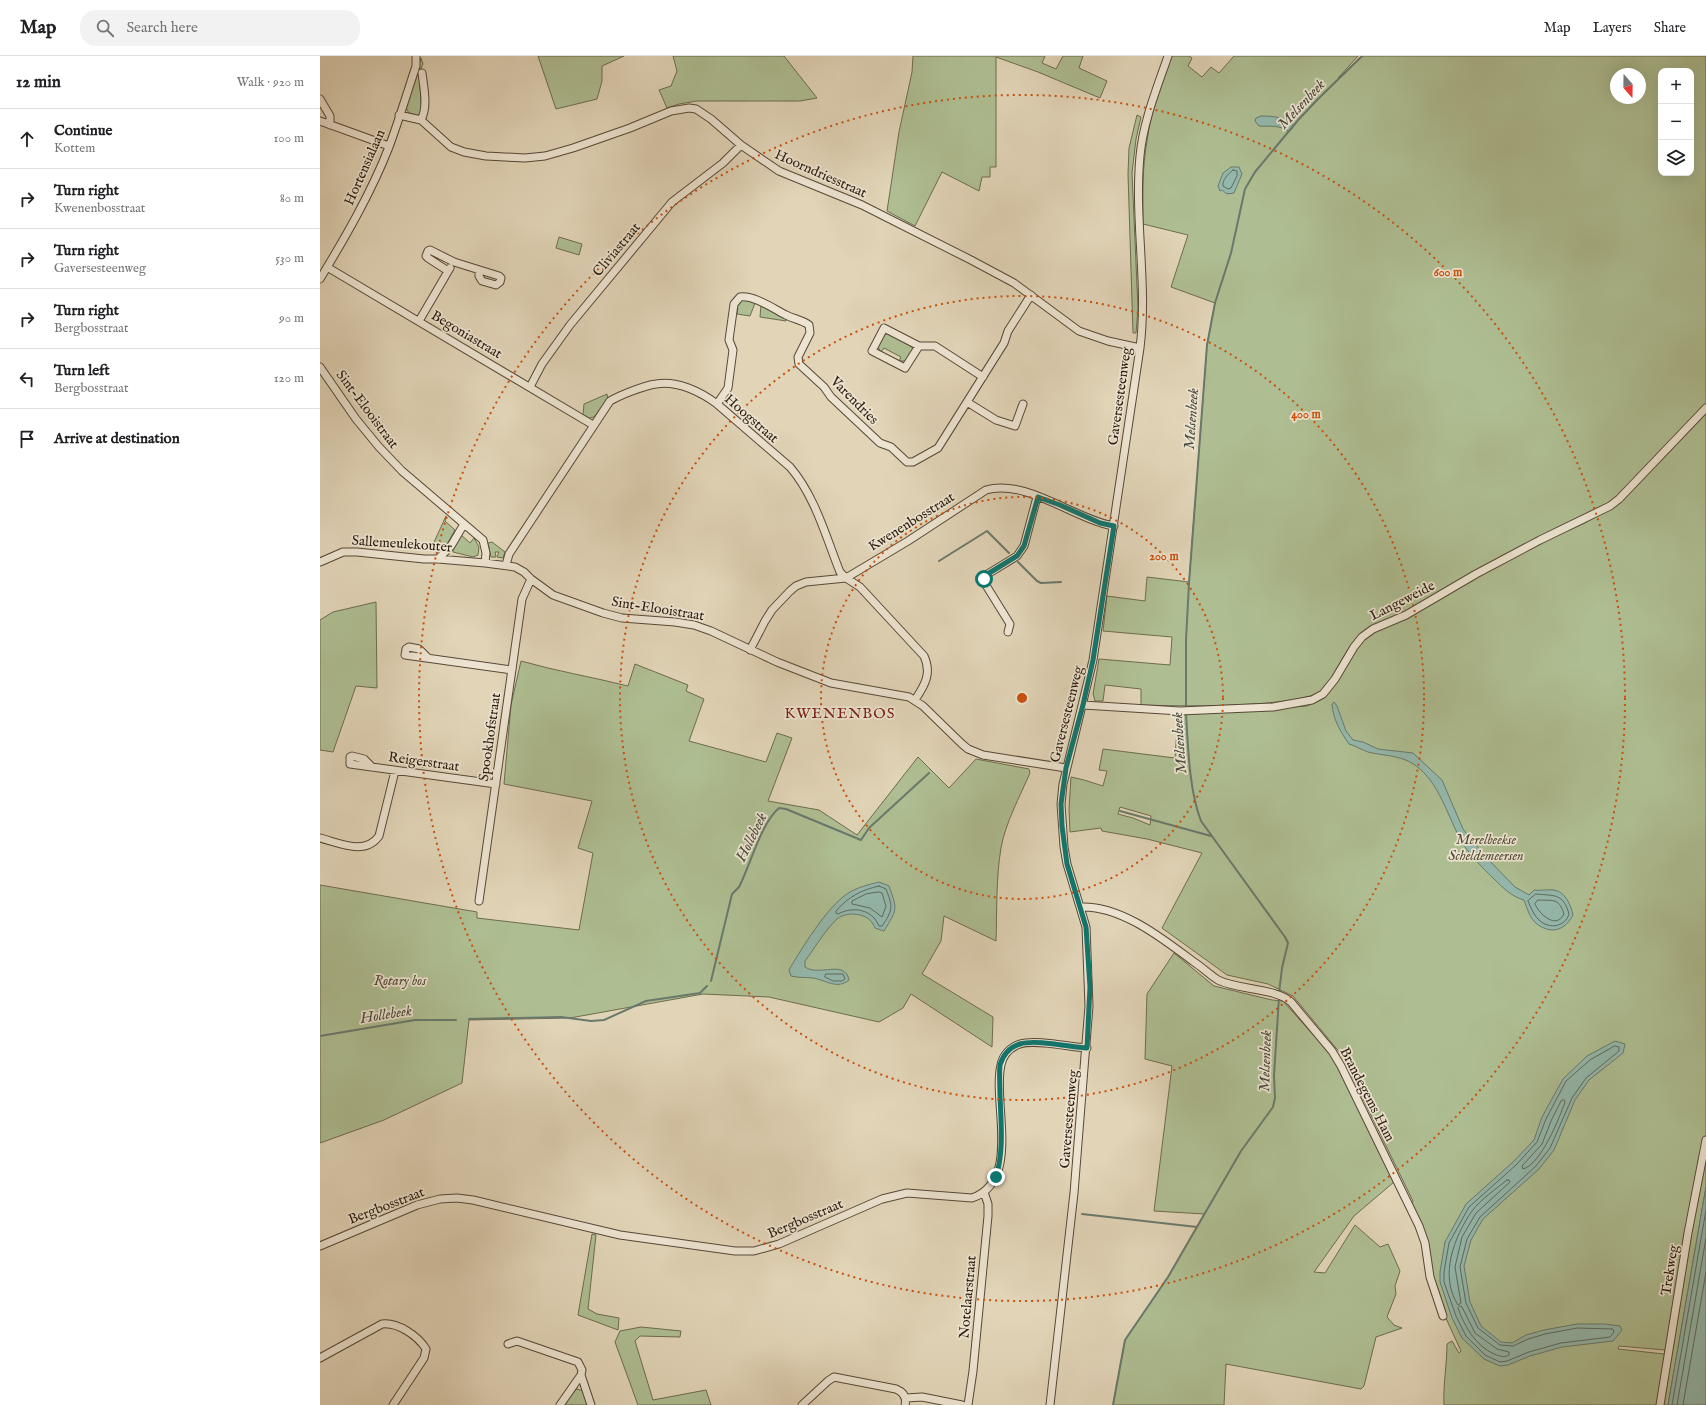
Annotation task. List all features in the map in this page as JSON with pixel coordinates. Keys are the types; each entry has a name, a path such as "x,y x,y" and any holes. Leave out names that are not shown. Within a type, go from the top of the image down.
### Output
{"street":[{"name":"Gaversesteenweg","path":"1050,1405 1074,1193 1087,1048 1089,1006 1086,927 1067,864 1061,804 1066,768 1083,705 1093,660 1140,348 1144,298 1139,184 1140,154 1145,126 1168,56"},
{"name":"Hortensialaan","path":"320,279 365,200 389,146 416,66 416,58"},
{"path":"421,120 424,114 425,101 422,73"},
{"path":"320,99 330,116 330,125"},
{"name":"Hoorndriesstraat","path":"399,115 421,120 451,146 464,152 486,156 525,158 545,156 574,148 616,133 671,110 689,108 705,114 741,145 779,171 890,218 971,260 1014,283 1080,331 1108,342 1140,348"},
{"path":"320,121 389,146"},
{"name":"Cliviastraat","path":"530,387 542,364 570,325 672,202 723,163 741,145"},
{"path":"448,271 428,258 426,253 430,250 454,262 479,270"},
{"path":"419,321 454,262"},
{"name":"Begoniastraat","path":"327,267 593,425"},
{"name":"Varendries","path":"717,404 728,388 732,350 729,340 734,304 736,300 744,296 776,308 786,315 809,325 810,333 798,357 799,364 824,386 831,397 880,443 890,447 907,462 913,462 938,448 1004,343 1008,331 1031,295"},
{"path":"919,346 905,368 872,351 884,328 919,346 935,346 983,376"},
{"name":"Sint-Elooistraat","path":"320,367 356,419 379,447 402,471 483,540 486,553 485,563 506,565 524,572 553,595 603,613 622,618 694,625 711,630 777,662 831,683 851,688 900,695 915,700 968,749 982,755 1066,768"},
{"name":"Hoogstraat","path":"506,565 509,554 610,401 616,397 657,384 665,383 692,390 704,395 717,404 790,467 797,476 809,496 840,572 860,587 924,656 927,663 928,675 915,700"},
{"path":"967,402 996,420 1015,426 1023,404"},
{"name":"Langeweide","path":"1083,705 1192,710 1273,707 1304,702 1317,698 1323,694 1335,679 1362,637 1373,629 1406,615 1476,574 1540,540 1610,506 1619,499 1706,408"},
{"name":"Kwenenbosstraat","path":"750,650 765,621 790,591 806,582 846,578 908,541 986,490 1005,488 1038,497 1100,523 1114,526"},
{"path":"1008,632 1010,624 984,582 984,579 986,575 1017,556 1024,546 1038,497"},
{"path":"438,559 451,546 464,524"},
{"name":"Sallemeulekouter","path":"320,562 343,552 357,552 424,559 485,563"},
{"name":"Spookhofstraat","path":"479,901 522,599 531,579"},
{"path":"428,658 512,670"},
{"name":"Reigerstraat","path":"372,767 496,784"},
{"path":"320,838 359,848 368,846 374,842 379,836 395,770"},
{"name":"Brandegems Ham","path":"1080,907 1095,908 1117,914 1142,926 1157,934 1218,980 1245,988 1283,996 1291,1002 1332,1051 1347,1076 1419,1226 1425,1243 1430,1277 1443,1316"},
{"path":"984,1192 996,1177 1000,1164 1002,1146 1000,1064 1005,1055 1011,1048 1021,1043 1031,1042 1087,1048"},
{"name":"Trekweg","path":"1660,1405 1688,1233 1706,1140"},
{"name":"Bergbosstraat","path":"320,1246 417,1205 440,1199 457,1198 504,1206 625,1236 735,1251 754,1250 768,1248 789,1241 870,1204 898,1194 972,1198 984,1192"},
{"name":"Notelaarstraat","path":"968,1405 973,1371 988,1216 988,1204 984,1192"},
{"path":"320,1358 382,1324 389,1323 396,1326 417,1339 426,1348 424,1358 393,1405"},
{"path":"508,1344 517,1341 578,1362 582,1370 581,1375 591,1405"},
{"path":"560,1405 581,1375"},
{"path":"802,1405 834,1377 890,1387 902,1392 905,1402 922,1397 962,1405"}],"green space":[{"path":"538,56 624,56 602,66 602,81 597,99 556,109"},
{"path":"673,56 784,56 817,98 800,101 697,101 667,108 659,90 671,86 677,71"},
{"path":"913,56 1045,56 1042,63 1056,69 1063,56 1083,56 1079,68 1107,81 1100,98 1038,72 996,57 996,167 990,167 990,177 982,177 979,191 942,172 915,226 887,211 899,132 912,72"},
{"name":"Merelbeekse Scheldemeersen","path":"1171,56 1189,56 1192,58 1188,66 1202,77 1211,67 1219,73 1234,56 1358,56 1338,78 1363,56 1706,56 1706,1187 1668,1405 1444,1405 1447,1344 1452,1341 1459,1353 1461,1351 1444,1314 1411,1204 1413,1201 1341,1054 1293,996 1268,984 1227,975 1162,928 1202,853 1147,839 1102,831 1101,828 1070,832 1069,809 1071,777 1103,786 1107,771 1099,770 1103,749 1175,758 1178,715 1307,706 1324,698 1356,647 1369,635 1542,542 1583,524 1612,508 1612,501 1401,614 1382,621 1369,628 1353,643 1325,689 1312,695 1291,700 1237,705 1141,705 1141,689 1105,685 1103,701 1095,701 1093,694 1099,659 1170,665 1172,637 1103,631 1107,596 1145,601 1147,577 1189,582 1207,345 1215,303 1171,287 1188,235 1143,224 1145,151 1160,88","holes":["1120,807 1151,816 1150,825 1118,814","1619,1346 1665,1350 1665,1351 1664,1354 1618,1349"]},
{"path":"421,58 423,64 419,72 422,114 419,116 409,113 406,108"},
{"path":"1137,115 1141,117 1136,139 1132,173 1138,308 1136,333 1133,333 1128,174 1129,148"},
{"path":"559,237 582,244 579,255 556,248"},
{"path":"744,299 755,303 750,316 737,314 738,308 736,306 738,302"},
{"path":"761,305 786,319 786,321 760,317"},
{"path":"887,333 912,347 913,351 906,361 899,361 901,357 884,348 881,352 878,347"},
{"path":"607,394 608,399 594,417 589,418 583,415 584,404"},
{"path":"446,516 445,521 455,530 443,551 430,551"},
{"path":"460,534 470,543 474,538 479,547 478,555 473,557 453,552 453,548"},
{"path":"492,542 505,552 503,558 497,557 499,552 495,552 496,557 491,557 488,543"},
{"path":"376,602 377,688 356,686 333,752 320,750 320,620 333,612"},
{"name":"Rotary bos","path":"521,661 628,686 635,664 688,685 686,691 704,699 689,741 766,762 777,733 792,738 768,801 819,810 857,835 918,757 949,788 976,759 1029,769 1030,773 1009,820 1001,848 997,882 996,941 944,916 941,941 922,974 993,1017 992,1047 911,994 903,1008 879,1022 769,997 703,994 570,1018 469,1020 462,1083 384,1120 320,1143 320,885 477,912 477,918 579,930 593,853 578,848 592,801 504,784 511,705"},
{"path":"1174,953 1214,986 1272,1000 1283,1001 1332,1056 1394,1182 1354,1216 1314,1272 1325,1273 1355,1225 1380,1247 1388,1244 1400,1271 1395,1286 1396,1294 1387,1317 1394,1325 1402,1328 1376,1337 1364,1386 1361,1389 1226,1364 1224,1405 1113,1405 1125,1340 1168,1277 1204,1214 1154,1211 1172,1066 1145,1059 1147,994"},
{"path":"592,1234 596,1235 588,1309 597,1314 619,1318 618,1330 578,1315"},
{"path":"641,1327 681,1331 680,1337 640,1336 635,1341 653,1400 706,1390 711,1405 638,1405 615,1342 620,1331"},
{"path":"577,1389 583,1391 589,1405 564,1405 573,1392"}],"water":[{"path":"1261,116 1279,118 1294,126 1289,132 1285,129 1274,126 1259,126 1255,121 1256,118"},
{"path":"1231,167 1239,167 1242,174 1234,193 1227,194 1222,190 1220,191 1218,186 1223,173"},
{"path":"1334,702 1337,706 1346,731 1353,740 1363,742 1378,749 1413,753 1442,780 1463,829 1484,855 1515,887 1529,895 1534,890 1554,890 1562,893 1569,904 1573,915 1570,920 1562,927 1553,930 1537,924 1532,919 1524,900 1515,897 1504,888 1469,852 1462,842 1437,790 1424,772 1404,759 1368,752 1349,744 1335,720 1332,704"},
{"path":"879,882 889,886 895,905 894,914 884,931 875,928 873,923 863,916 851,914 842,916 829,928 805,961 805,967 811,970 837,969 847,974 849,980 845,983 831,984 813,978 791,976 789,970 794,961 815,929 832,908 847,894 863,886"},
{"path":"1615,1041 1625,1044 1623,1053 1589,1080 1575,1100 1554,1150 1539,1169 1483,1219 1471,1240 1464,1266 1470,1302 1481,1326 1501,1342 1512,1343 1526,1335 1577,1324 1605,1324 1620,1326 1622,1330 1613,1341 1562,1347 1530,1356 1508,1365 1500,1366 1484,1359 1462,1338 1452,1318 1440,1282 1440,1272 1445,1242 1466,1204 1513,1162 1534,1140 1542,1117 1563,1079 1587,1056"},
{"path":"1706,1187 1706,1405 1668,1405"}],"waterway":[{"name":"Melsenbeek","path":"1186,709 1186,640 1189,583 1207,345 1215,303 1231,253 1245,189 1255,172 1299,119 1362,56"},
{"path":"939,561 987,531 1009,553"},
{"path":"1018,562 1037,581 1041,583 1061,582"},
{"name":"Melsenbeek","path":"1186,713 1188,754 1194,796 1201,821 1288,943 1282,968 1279,993"},
{"name":"Hollebeek","path":"711,981 732,894 739,887 761,834 779,808 786,809 861,840 869,828 929,773"},
{"path":"1120,811 1211,836"},
{"name":"Hollebeek","path":"469,1019 561,1017 591,1021 604,1020 646,1001 700,993 707,986"},
{"name":"Melsenbeek","path":"1113,1405 1125,1340 1168,1277 1241,1151 1273,1107 1275,1098 1274,1076 1279,997"},
{"name":"Hollebeek","path":"320,1036 415,1020 456,1020"},
{"path":"1082,1214 1197,1227"}],"district":[{"name":"KWENENBOS","path":"840,713"}],"route":[{"path":"984,579 986,575 1017,556 1024,546 1038,497 1100,523 1114,526 1093,660 1083,705 1066,768 1061,804 1064,847 1067,864 1086,927 1090,987 1087,1048 1031,1042 1021,1043 1011,1048 1005,1055 1000,1064 1002,1146 1000,1164 996,1177"}]}
